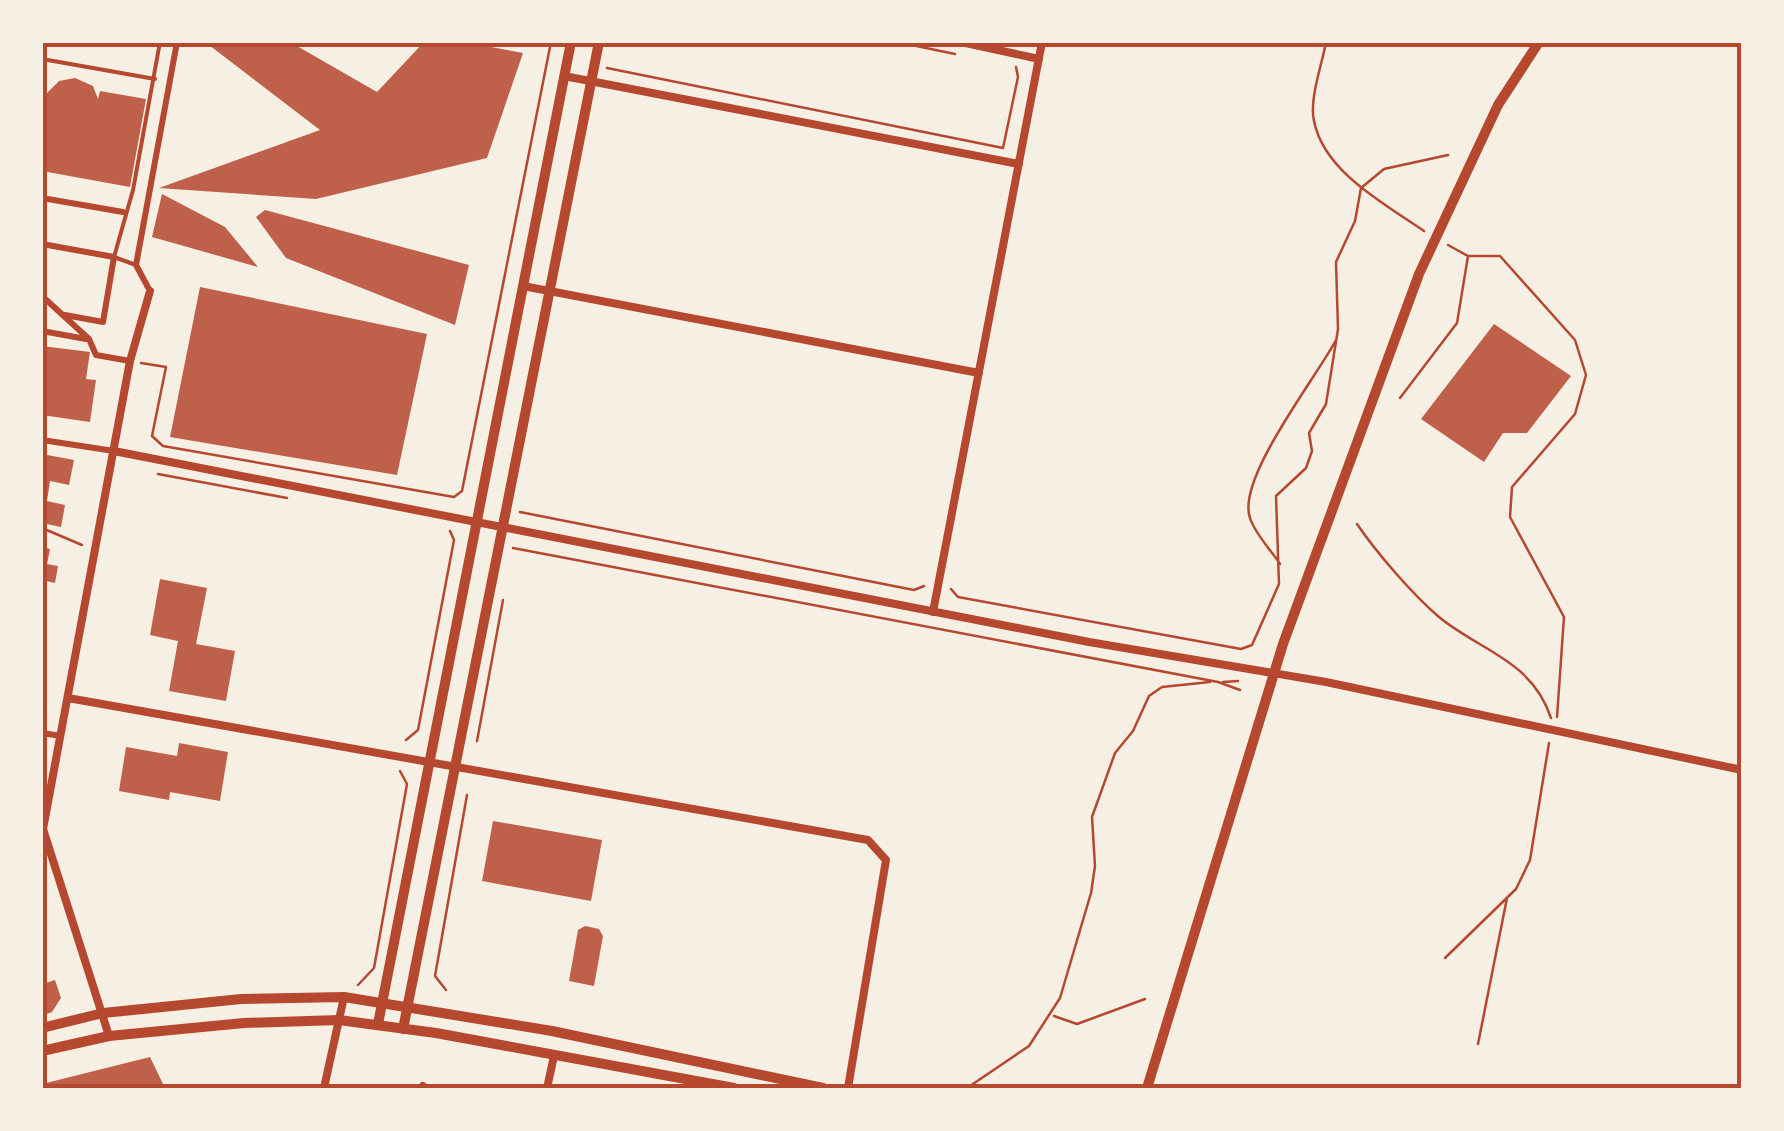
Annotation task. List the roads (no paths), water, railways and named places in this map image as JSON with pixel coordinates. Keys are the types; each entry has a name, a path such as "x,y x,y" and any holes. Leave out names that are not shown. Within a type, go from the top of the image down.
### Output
{"street":[{"path":"109,1036 43,829 130,360 150,291 136,265 177,42"},
{"path":"378,1024 570,42"},
{"path":"403,1028 598,42"},
{"path":"961,42 1039,58"},
{"path":"934,612 1042,42"},
{"path":"1146,1088 1274,673 1435,239 1498,105 1539,42"},
{"path":"564,76 1019,164"},
{"path":"42,198 124,212"},
{"path":"42,244 114,257 103,322 65,315"},
{"path":"523,286 979,374"},
{"path":"42,296 89,339 96,355 130,360"},
{"path":"42,331 89,339"},
{"path":"42,440 934,612 1274,673 1742,770"},
{"path":"68,698 454,764 875,844 886,860 848,1088"},
{"path":"42,733 62,736"},
{"path":"324,1088 348,993"},
{"path":"42,1028 102,1013 241,998 348,993 823,1088"},
{"path":"42,1052 109,1036 244,1023 339,1020 734,1088"},
{"path":"548,1088 554,1056"}],"lane":[{"path":"136,265 114,257 133,190 160,42"},
{"path":"42,59 154,78"}]}
